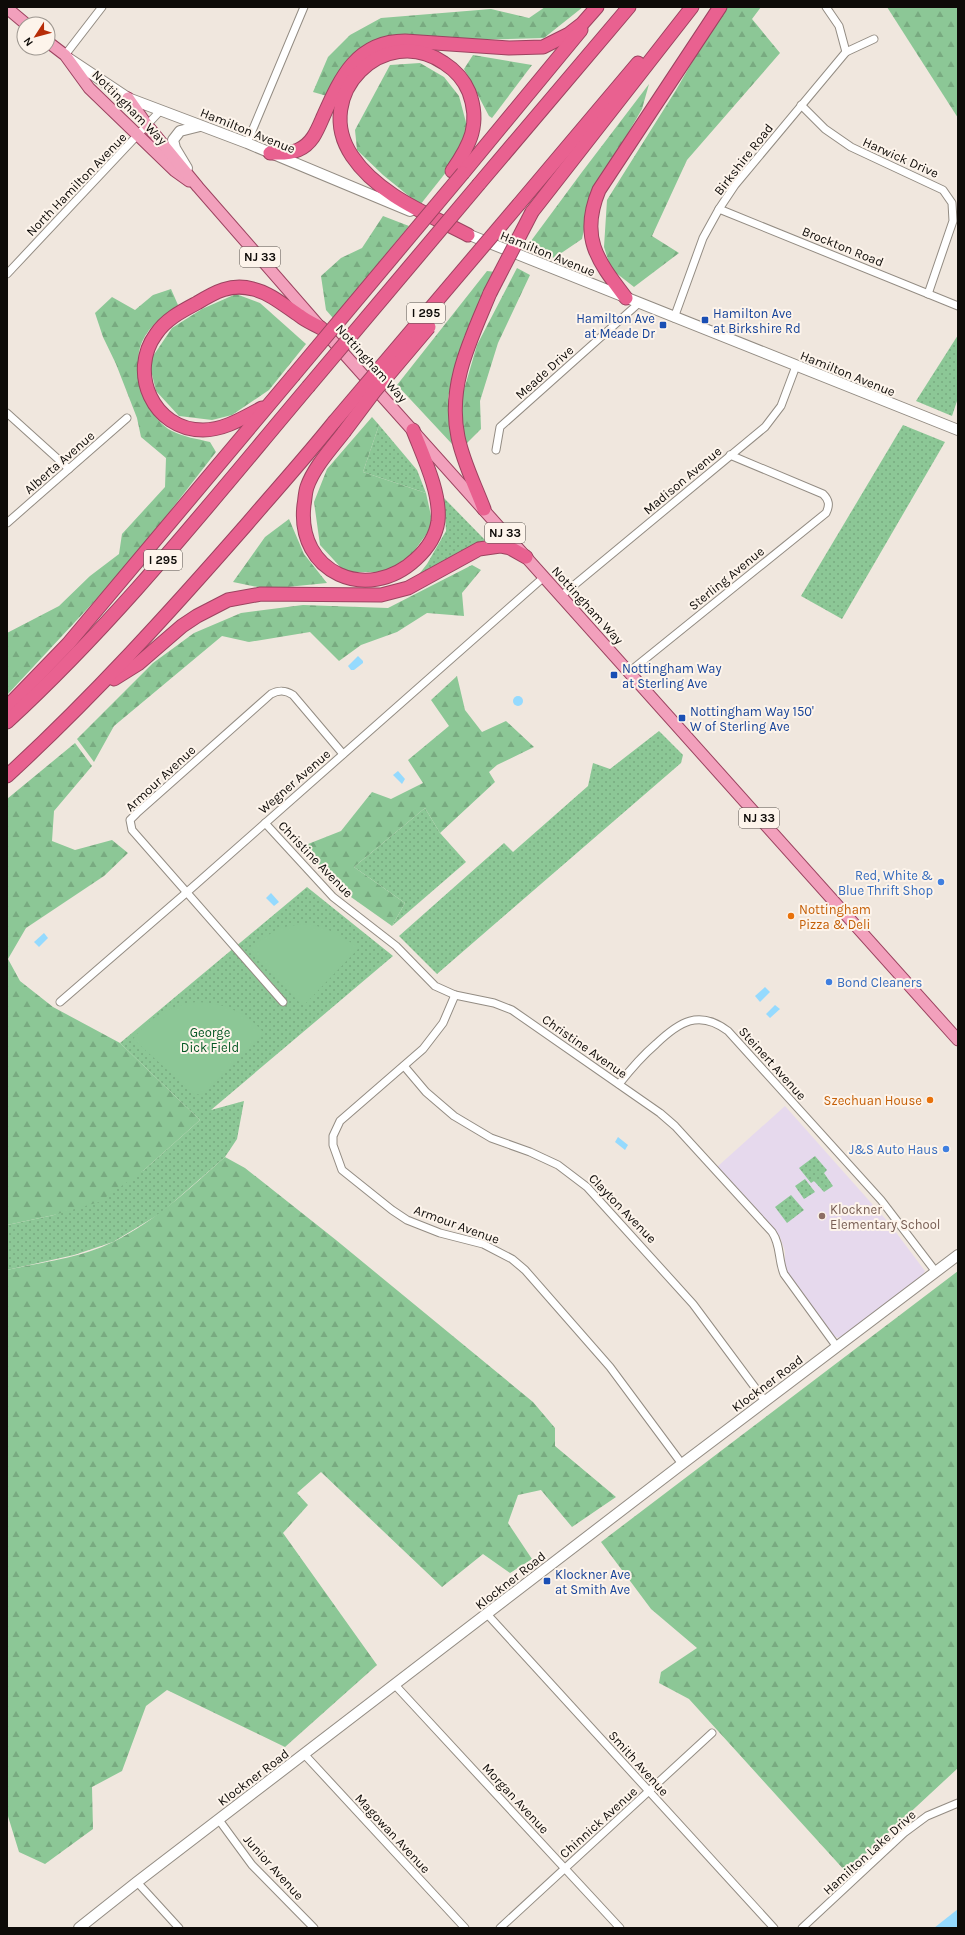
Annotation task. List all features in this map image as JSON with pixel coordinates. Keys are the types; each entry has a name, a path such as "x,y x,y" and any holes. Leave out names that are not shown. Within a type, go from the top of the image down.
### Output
{"highway":[{"path":"270,153 291,153 308,144 315,135 339,81 347,68 366,52 379,46 399,41 509,48 543,47 569,34 582,24 598,7"},
{"path":"7,707 68,644 398,250 458,172 598,7"},
{"name":"I 295","path":"7,722 103,627 144,581 629,7"},
{"name":"I 295","path":"7,776 99,688 172,610 334,422 685,7"},
{"path":"484,509 458,438 454,406 459,369 490,293 532,212 692,7"},
{"path":"626,298 602,266 596,253 590,228 595,200 608,176 720,7"},
{"path":"458,172 474,129 474,115 472,101 461,78 450,67 439,59 414,51 389,53 367,64 357,73 350,84 341,106 341,132 352,155 370,176 400,200 468,235"},
{"path":"270,403 245,418 219,428 203,430 189,429 176,424 159,411 148,393 144,369 149,344 165,323 176,315 218,290 230,287 254,289 264,293 321,328"},
{"path":"413,430 434,488 438,520 435,534 424,552 400,572 384,579 356,581 336,573 322,563 310,547 305,533 304,513 306,488 324,459 374,392 428,327 439,298"},
{"path":"99,688 138,664 182,626 197,616 228,600 261,594 380,595 408,588 479,549 500,546 510,548 526,557"}],"main road":[{"path":"7,8 16,16"},
{"name":"Nottingham Way","path":"56,48 65,55 89,88 175,171 198,187"},
{"name":"Hamilton Avenue","path":"65,55 128,98 246,143 468,235 958,430"},
{"name":"Nottingham Way","path":"128,98 147,125 198,187 321,328 958,1040"},
{"path":"198,187 174,148 173,140 180,131 186,128 201,126"},
{"name":"Klockner Road","path":"79,1928 682,1464 958,1255"}],"street":[{"path":"65,55 102,7"},
{"path":"246,143 304,7"},
{"path":"826,7 839,26 846,52"},
{"name":"Birkshire Road","path":"674,318 703,238 719,209 735,185 846,52 874,39"},
{"name":"Harwick Drive","path":"801,105 825,129 851,147 937,186 948,196 954,212 953,220 928,294"},
{"name":"North Hamilton Avenue","path":"7,274 139,136 161,110"},
{"name":"Brockton Road","path":"719,209 958,306"},
{"name":"Meade Drive","path":"496,450 500,427 639,303"},
{"name":"Madison Avenue","path":"561,596 765,427 774,417 786,394 796,366"},
{"path":"7,413 69,469"},
{"name":"Alberta Avenue","path":"7,523 127,418"},
{"name":"Sterling Avenue","path":"629,672 826,513 828,503 827,498 823,494 730,455"},
{"name":"Wegner Avenue","path":"60,1002 186,893 544,576"},
{"name":"Armour Avenue","path":"283,1002 132,830 130,820 276,691 283,690 293,695 343,754"},
{"name":"Christine Avenue","path":"264,823 333,897 396,946 435,986 455,995 494,1003 512,1010 675,1126 772,1232 779,1247 780,1266 784,1274 837,1347"},
{"name":"Armour Avenue","path":"455,995 448,1014 434,1036 423,1049 342,1118 336,1128 333,1145 342,1170 392,1210 407,1220 440,1233 483,1244 499,1251 525,1270 610,1367 682,1464"},
{"name":"Steinert Avenue","path":"618,1084 638,1060 674,1027 694,1020 704,1020 721,1025 881,1200 936,1272"},
{"name":"Clayton Avenue","path":"404,1066 434,1100 454,1116 491,1138 530,1152 558,1165 587,1187 689,1299 765,1401"},
{"name":"Smith Avenue","path":"487,1614 774,1928"},
{"name":"Morgan Avenue","path":"395,1685 620,1928"},
{"name":"Chinnick Avenue","path":"500,1928 712,1733"},
{"name":"Magowan Avenue","path":"304,1754 465,1928"},
{"name":"Hamilton Lake Drive","path":"802,1928 904,1833 927,1816 952,1805 958,1804"},
{"name":"Junior Avenue","path":"219,1820 252,1864 314,1928"},
{"path":"137,1882 179,1928"}],"shaded area":[{"name":"Klockner Elementary School","path":"785,1106 889,1223 925,1271 920,1279 841,1338 835,1337 788,1276 785,1267 785,1251 780,1237 717,1167"}],"green space":[{"path":"545,7 583,7 544,38 469,40 382,39 327,96 313,92 328,57 350,35 381,18 491,9 529,18"},
{"path":"724,7 761,7 752,19 780,53 687,160 652,236 679,253 634,287 611,269 604,247 607,200 676,90"},
{"path":"887,7 958,7 958,118"},
{"path":"473,55 532,65 492,118 489,116 464,69"},
{"path":"420,63 444,77 459,96 468,130 447,171 420,205 383,175 357,150 355,130 390,65"},
{"path":"649,84 642,109 591,197 582,239 554,258 528,245 582,172"},
{"path":"383,216 409,226 333,318 326,310 321,276 341,258 362,248"},
{"path":"517,268 530,275 498,343 480,401 481,429 465,445 461,400 477,345"},
{"path":"487,271 496,272 464,337 448,397 452,444 397,385"},
{"path":"171,289 178,305 158,321 145,336 139,353 139,378 148,404 163,425 181,435 210,442 216,452 129,564 7,695 7,633 59,606 90,576 119,554 122,534 165,487 166,458 141,437 137,418 116,364 103,337 95,313 112,297 135,310 153,295"},
{"path":"236,294 260,303 306,344 269,390 232,415 212,420 179,416 156,391 149,362 172,328 202,309"},
{"path":"958,335 958,398 952,416 916,401"},
{"path":"372,417 379,425 363,472 426,493 433,525 412,554 386,572 345,572 320,545 314,502 327,469"},
{"path":"379,425 417,470 426,493 363,472"},
{"path":"903,425 945,442 842,619 801,596"},
{"path":"444,498 485,540 416,578 427,564 446,531"},
{"path":"289,519 304,554 327,583 267,589 233,582 265,537"},
{"path":"472,565 481,570 462,593 464,616 427,613 397,632 361,645 339,661 310,632 249,642 222,636 114,726 94,762 77,739 153,663 194,633 241,613 303,605 388,608"},
{"path":"457,676 465,710 482,732 506,721 534,747 497,765 489,772 495,782 440,833 425,808 354,867 405,903 392,926 341,890 303,846 341,831 372,792 391,799 423,783 408,760 449,726 431,700"},
{"path":"659,731 683,755 681,763 437,974 399,936 504,843 513,852 588,786 593,763 610,769"},
{"path":"75,743 92,766 54,811 52,841 75,850 112,840 128,853 104,876 26,928 8,959 20,981 53,1007 120,1043 200,1120 144,1170 99,1202 54,1215 7,1225 7,799"},
{"path":"425,808 440,833 466,862 392,926 405,903 354,867"},
{"name":"George Dick Field","path":"307,887 393,956 211,1110 244,1101 237,1139 225,1157 161,1213 113,1242 74,1255 7,1270 7,1225 54,1215 144,1170 200,1120 120,1043"},
{"path":"301,924 318,926 339,935 359,948 305,1004 300,1003 247,949 279,928"},
{"path":"196,1002 216,1004 234,1010 250,1019 264,1033 203,1095 194,1094 133,1039 146,1024 160,1014 177,1006"},
{"path":"815,1156 827,1170 824,1173 833,1186 824,1192 814,1181 811,1183 799,1168"},
{"path":"225,1157 245,1168 336,1240 533,1402 555,1428 555,1446 616,1497 572,1527 541,1490 518,1495 508,1523 532,1559 510,1573 483,1554 442,1587 321,1472 297,1493 308,1505 283,1533 377,1665 285,1747 167,1690 146,1706 122,1771 92,1787 93,1829 45,1864 19,1852 7,1813 7,1270 75,1256 101,1247 129,1234 186,1192"},
{"path":"805,1179 815,1192 804,1199 795,1186"},
{"path":"791,1195 804,1210 787,1223 775,1207"},
{"path":"958,1271 958,1768 846,1872 689,1699 659,1683 661,1672 697,1648 651,1609 601,1542"}],"water":[{"path":"358,656 363,663 354,670 351,670 348,666"},
{"path":"518,696 523,701 518,706 513,701"},
{"path":"398,771 405,779 402,784 393,775"},
{"path":"271,893 279,902 274,906 266,898"},
{"path":"44,933 48,938 39,947 34,942"},
{"path":"765,987 770,992 760,1002 755,996"},
{"path":"775,1005 780,1009 770,1018 766,1014"},
{"path":"618,1137 628,1145 625,1150 615,1142"},
{"path":"958,1909 958,1928 934,1928"}],"place":[{"name":"Hamilton Ave at Birkshire Rd","path":"705,320"},
{"name":"Hamilton Ave at Meade Dr","path":"663,325"},
{"name":"Nottingham Way at Sterling Ave","path":"614,675"},
{"name":"Nottingham Way 150' W of Sterling Ave","path":"682,718"},
{"name":"Red, White & Blue Thrift Shop","path":"941,882"},
{"name":"Nottingham Pizza & Deli","path":"791,916"},
{"name":"Bond Cleaners","path":"829,982"},
{"name":"Szechuan House","path":"930,1100"},
{"name":"J&S Auto Haus","path":"946,1149"},
{"name":"Klockner Elementary School","path":"822,1216"},
{"name":"Klockner Ave at Smith Ave","path":"547,1581"}]}
